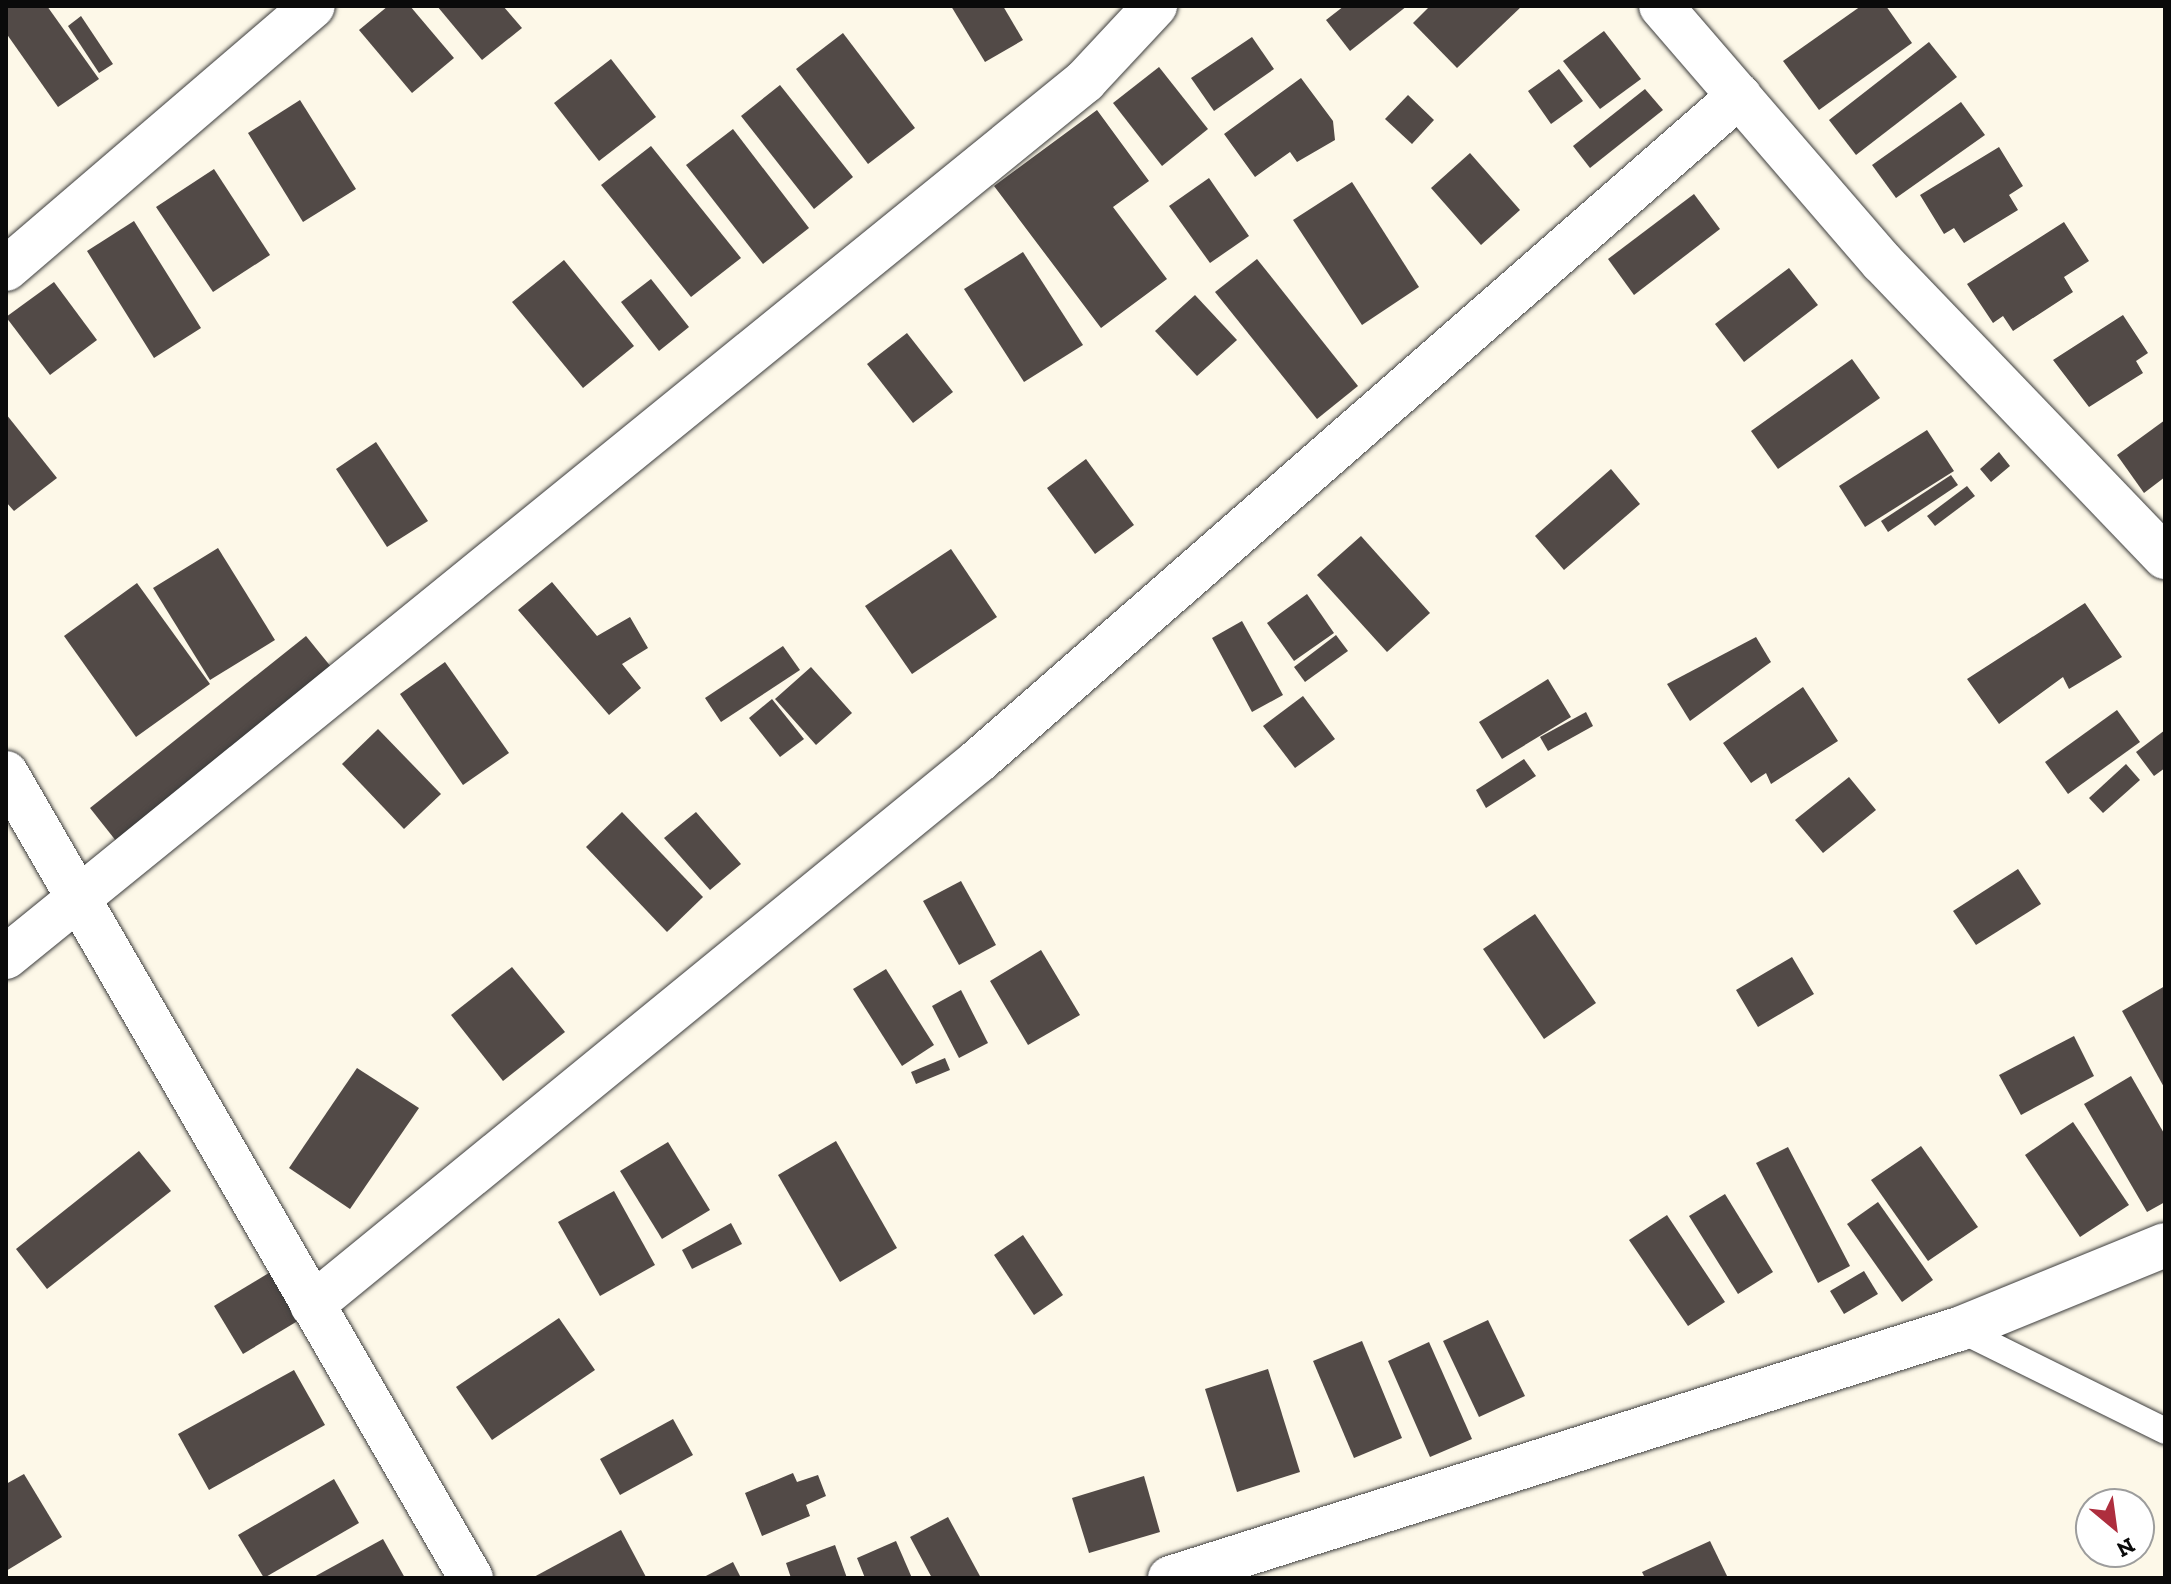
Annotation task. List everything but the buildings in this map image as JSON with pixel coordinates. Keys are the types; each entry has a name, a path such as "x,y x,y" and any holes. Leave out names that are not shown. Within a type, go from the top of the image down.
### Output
{"street":[{"path":"6,269 313,6"},
{"path":"6,957 81,900 1085,81 1155,6"},
{"path":"1661,6 1882,262 2165,557"},
{"path":"312,1305 978,761 1739,96"},
{"path":"6,773 471,1578"},
{"path":"1170,1578 1959,1329 2165,1245"}],"lane":[{"path":"1959,1329 2165,1431"}]}
